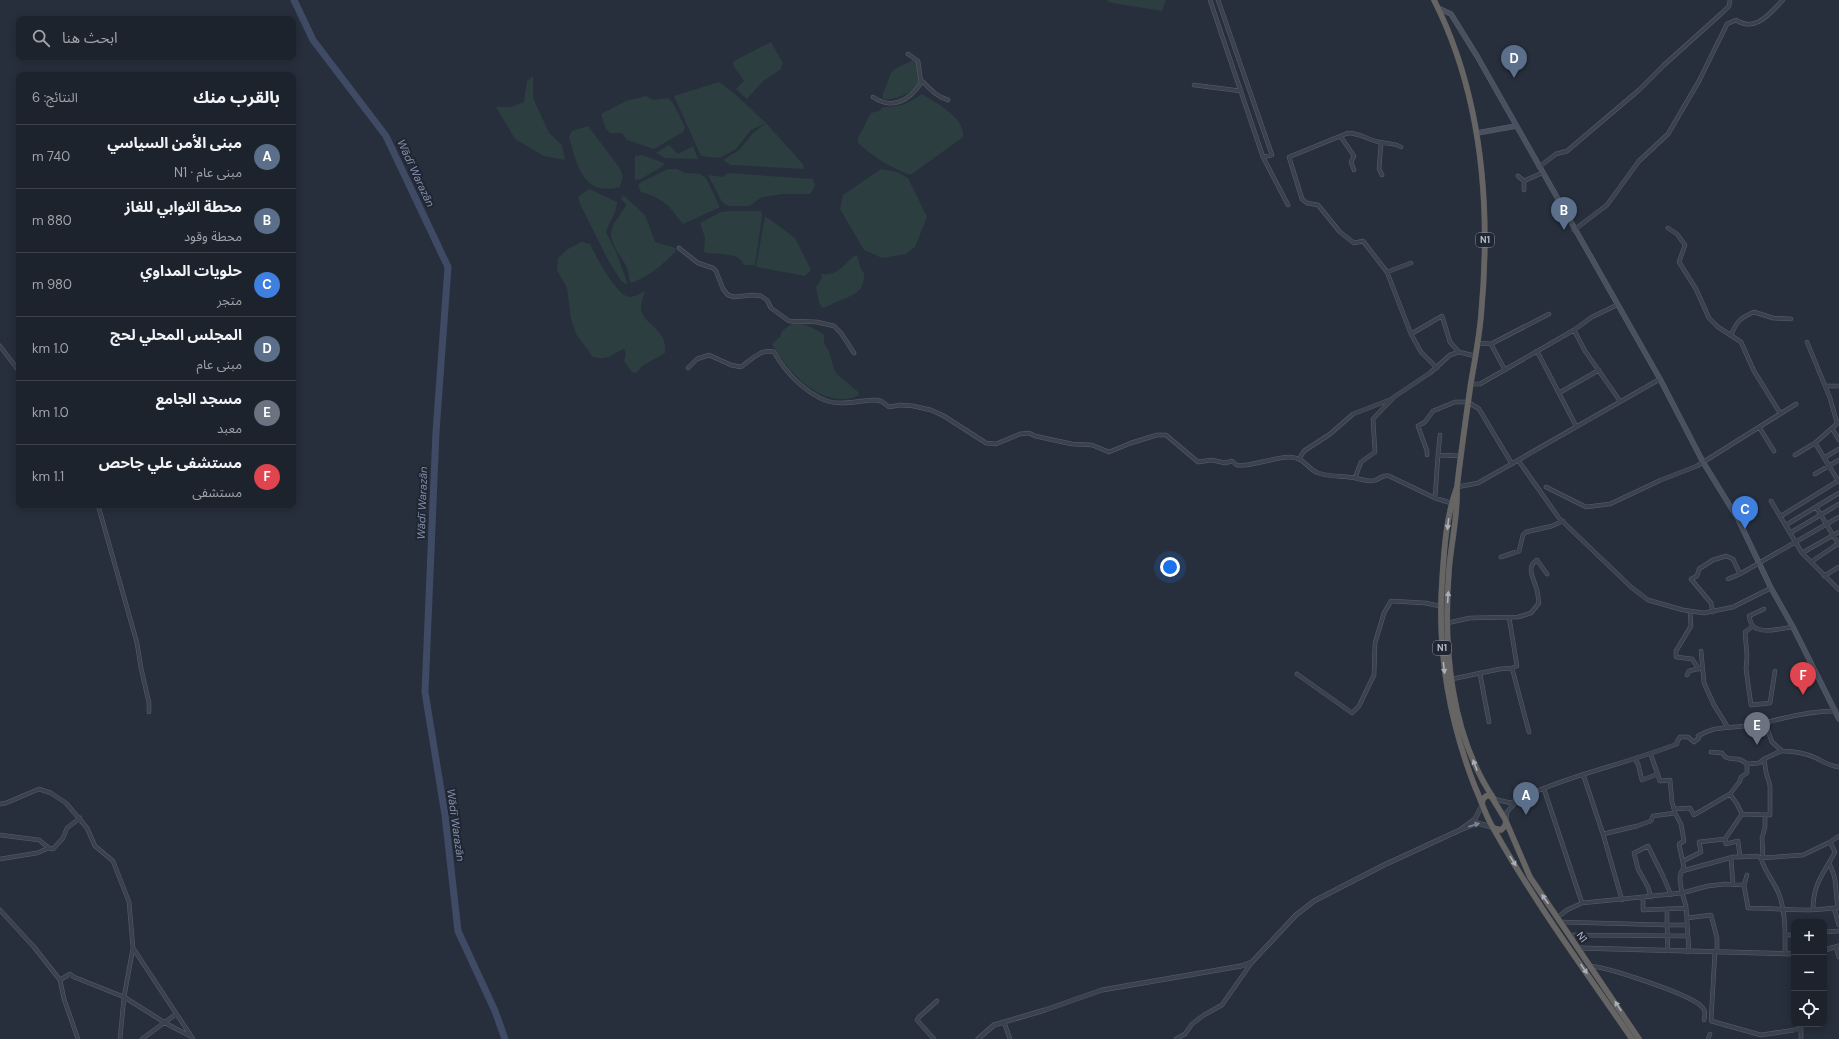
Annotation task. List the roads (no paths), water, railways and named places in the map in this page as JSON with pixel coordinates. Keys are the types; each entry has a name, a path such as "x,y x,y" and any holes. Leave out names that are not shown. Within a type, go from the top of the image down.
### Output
{"highway":[{"name":"N1","path":"1434,0 1464,78 1480,153 1485,206 1483,295 1457,487 1458,502 1449,570 1447,623 1452,679 1463,731 1480,776 1506,821 1530,877 1639,1039"},
{"name":"N1","path":"1457,487 1451,503 1440,606 1443,659 1451,712 1462,752 1482,805 1493,828 1552,921 1632,1039"},
{"path":"1482,805 1482,799 1486,796 1491,796 1494,799"},
{"path":"1493,828 1496,830 1501,830 1505,826 1506,821"}],"main road":[{"path":"1438,8 1451,14 1660,379 1703,462 1738,518 1771,588 1793,627 1839,719"},
{"path":"1476,133 1516,126"}],"street":[{"path":"1210,0 1263,157 1288,205"},
{"path":"1218,0 1272,155 1263,157"},
{"path":"1539,167 1556,154 1567,151 1639,90 1664,65 1723,12 1729,6 1730,0"},
{"path":"1574,230 1607,205 1617,194 1639,161 1668,134 1699,81 1727,24 1736,20 1750,24 1759,22 1768,16 1783,0"},
{"path":"873,98 881,103 891,104 900,102 918,88 921,80 918,61 908,54"},
{"path":"921,80 932,91 943,99 948,100"},
{"path":"1194,85 1241,91"},
{"path":"1401,148 1396,144 1381,143 1370,140 1357,133 1348,133 1289,157 1302,198 1307,203 1318,205 1340,232 1354,243 1363,241 1386,272 1411,334 1421,352 1437,368"},
{"path":"1341,137 1354,156 1351,162 1354,170"},
{"path":"1381,143 1379,169 1382,175"},
{"path":"1524,181 1542,173"},
{"path":"1518,176 1524,181"},
{"path":"1524,181 1524,190"},
{"path":"1668,228 1677,234 1685,245 1679,262 1696,289 1709,318 1718,328 1741,342 1754,371 1780,413"},
{"path":"679,248 698,263 713,268 723,289 728,295 734,297 753,295 760,296 767,300 772,308 790,321 817,322 834,326 841,333 854,353"},
{"path":"1386,272 1412,263"},
{"path":"1471,384 1480,384 1574,330 1592,317 1617,306"},
{"path":"1731,335 1736,322 1744,316 1754,312 1773,318 1791,319"},
{"path":"1477,343 1491,344 1549,314"},
{"path":"1411,334 1442,316 1450,342 1459,352"},
{"path":"1574,330 1585,351 1620,401"},
{"path":"1795,455 1815,443 1838,423 1807,342"},
{"path":"1491,344 1505,370"},
{"path":"0,346 16,367"},
{"path":"688,368 697,359 709,355 731,365 741,367 758,354 769,350 774,352 783,367 808,391 828,401 838,402 876,400 881,401 889,407 913,406 931,410 944,416 986,443 996,444 1020,434 1028,433 1035,436 1072,444 1092,445 1109,452 1156,435 1166,435 1198,462 1212,460 1225,463 1232,461 1237,465 1245,465 1274,458 1290,457 1305,461 1316,472 1323,474 1355,478 1370,482 1376,481 1384,475 1389,476 1436,498 1451,503"},
{"path":"1537,351 1576,426"},
{"path":"1355,478 1361,462 1375,452 1373,419 1393,398 1437,368 1450,355 1459,352 1475,356"},
{"path":"1559,393 1599,370"},
{"path":"1457,487 1478,483 1660,379"},
{"path":"1825,386 1839,386"},
{"path":"1299,460 1304,451 1330,434 1353,414 1382,401 1393,398"},
{"path":"1427,455 1418,426 1425,422 1433,411 1455,402 1468,402 1479,409 1512,464"},
{"path":"1546,487 1586,507 1596,507 1610,504 1661,480 1697,466 1796,404"},
{"path":"1759,427 1774,451"},
{"path":"1832,428 1839,440"},
{"path":"1436,498 1440,435"},
{"path":"1781,516 1839,481 1815,443"},
{"path":"1824,458 1839,449"},
{"path":"1438,454 1461,456"},
{"path":"1518,460 1563,521 1631,587 1648,600 1690,612 1713,612 1734,607 1771,588"},
{"path":"1814,474 1839,460"},
{"path":"1786,525 1839,493"},
{"path":"1771,501 1802,553 1839,590"},
{"path":"1790,533 1839,504"},
{"path":"1811,562 1839,544 1825,525 1816,507"},
{"path":"99,508 137,643 140,668 149,702 149,712"},
{"path":"1728,579 1796,543 1839,517"},
{"path":"1501,557 1519,552 1523,535 1526,532 1546,528 1563,521"},
{"path":"1802,553 1839,532"},
{"path":"1713,612 1711,603 1691,578 1697,576 1699,569 1713,560 1726,556 1733,559 1740,574"},
{"path":"1447,623 1470,618 1518,617 1531,613 1540,603 1532,577 1531,568 1533,563 1537,560 1547,574"},
{"path":"1824,576 1839,567"},
{"path":"1297,674 1352,713 1359,706 1374,675 1375,643 1384,613 1391,601 1426,603 1440,606"},
{"path":"1764,609 1748,616 1752,626 1766,630 1793,627"},
{"path":"1690,612 1691,626 1676,651 1676,657 1692,658 1701,669"},
{"path":"1452,679 1517,666 1509,617"},
{"path":"1752,626 1745,632 1748,656 1746,669 1751,705 1770,703 1775,671"},
{"path":"1701,651 1701,669 1706,688 1727,726"},
{"path":"1512,668 1528,732"},
{"path":"1687,676 1689,671 1701,669"},
{"path":"1480,674 1489,722"},
{"path":"1494,799 1511,803 1525,796 1583,774 1651,755 1677,744 1680,737 1688,737 1694,742 1699,738 1698,736 1708,731 1727,726 1744,726 1760,721 1765,722 1821,710 1836,711"},
{"path":"1765,722 1772,742 1782,751"},
{"path":"1711,752 1722,753 1723,756 1730,760 1739,759 1747,764 1759,763 1764,759 1782,751 1792,751 1805,754 1830,766 1839,767"},
{"path":"1651,755 1660,781 1670,780 1674,811 1681,824 1684,841 1679,844 1684,868 1681,871 1682,893 1686,908 1689,952"},
{"path":"1635,759 1638,764 1642,780 1658,774"},
{"path":"1742,814 1770,815 1770,786 1764,759"},
{"path":"1603,834 1644,824 1651,821 1653,816 1674,811 1690,808 1694,815 1730,794 1740,781 1741,777 1747,773 1747,764"},
{"path":"1583,774 1603,834 1622,900"},
{"path":"0,804 6,803 39,789 57,796 80,818 87,828 95,846 108,856 115,867 129,902 133,948 124,998 120,1039"},
{"path":"1544,789 1582,904"},
{"path":"1730,794 1738,804 1742,814"},
{"path":"1506,821 1507,812 1509,809 1525,796"},
{"path":"1460,830 1475,819 1482,805"},
{"path":"1683,861 1700,852 1699,842 1724,839 1742,814"},
{"path":"1765,815 1765,827 1762,838 1762,858 1764,869 1778,893 1784,910 1786,953"},
{"path":"0,859 37,853 49,848 54,849 56,844 63,838 67,828 80,818"},
{"path":"1176,1039 1185,1034 1192,1024 1204,1015 1222,1006 1252,962 1296,915 1314,901 1384,865 1460,830 1478,823 1493,828"},
{"path":"0,835 39,840 49,848"},
{"path":"1681,871 1731,858 1757,856 1762,858 1803,856 1839,836"},
{"path":"1724,839 1726,844 1738,842 1740,857"},
{"path":"1813,910 1813,895 1818,881 1835,852 1830,842"},
{"path":"1651,897 1648,887 1638,869 1634,853 1648,846 1664,876 1671,895"},
{"path":"1731,858 1733,885"},
{"path":"1829,863 1836,874 1838,891 1836,900 1839,925"},
{"path":"1747,875 1744,885 1748,908 1813,910 1837,908"},
{"path":"1560,920 1567,910 1582,904 1671,895 1708,886 1725,884 1744,885"},
{"path":"1643,898 1644,910 1686,908"},
{"path":"1667,909 1668,951"},
{"path":"0,910 34,947 60,980 64,999 78,1039"},
{"path":"1687,918 1711,915 1717,938 1711,1022 1761,1035 1801,1029 1801,1039"},
{"path":"1560,920 1687,925"},
{"path":"1827,932 1839,930"},
{"path":"1569,935 1688,936"},
{"path":"1785,936 1791,935"},
{"path":"1827,949 1838,947 1839,957"},
{"path":"133,948 192,1038"},
{"path":"1579,948 1791,954"},
{"path":"978,1039 994,1025 1045,1010 1102,990 1241,966 1252,962"},
{"path":"1591,966 1618,972 1669,990 1688,999 1703,1007 1705,1012 1704,1020"},
{"path":"60,980 70,974 124,998 192,1038"},
{"path":"934,1039 917,1020 937,1001"},
{"path":"142,1039 176,1014"},
{"path":"1004,1022 1010,1039"},
{"path":"1708,1039 1710,1034"}],"waterway":[{"name":"Wādī Warazān","path":"294,0 313,40 386,136 448,267 436,432 425,692 445,815 458,931 495,1011 505,1039"}],"place":[{"name":"المجلس المحلي لحج","path":"1514,78"},
{"name":"محطة الثوابي للغاز","path":"1564,230"},
{"name":"حلويات المداوي","path":"1745,529"},
{"name":"مستشفى علي جاحص","path":"1803,695"},
{"name":"مسجد الجامع","path":"1757,745"},
{"name":"مبنى الأمن السياسي","path":"1526,815"}]}
